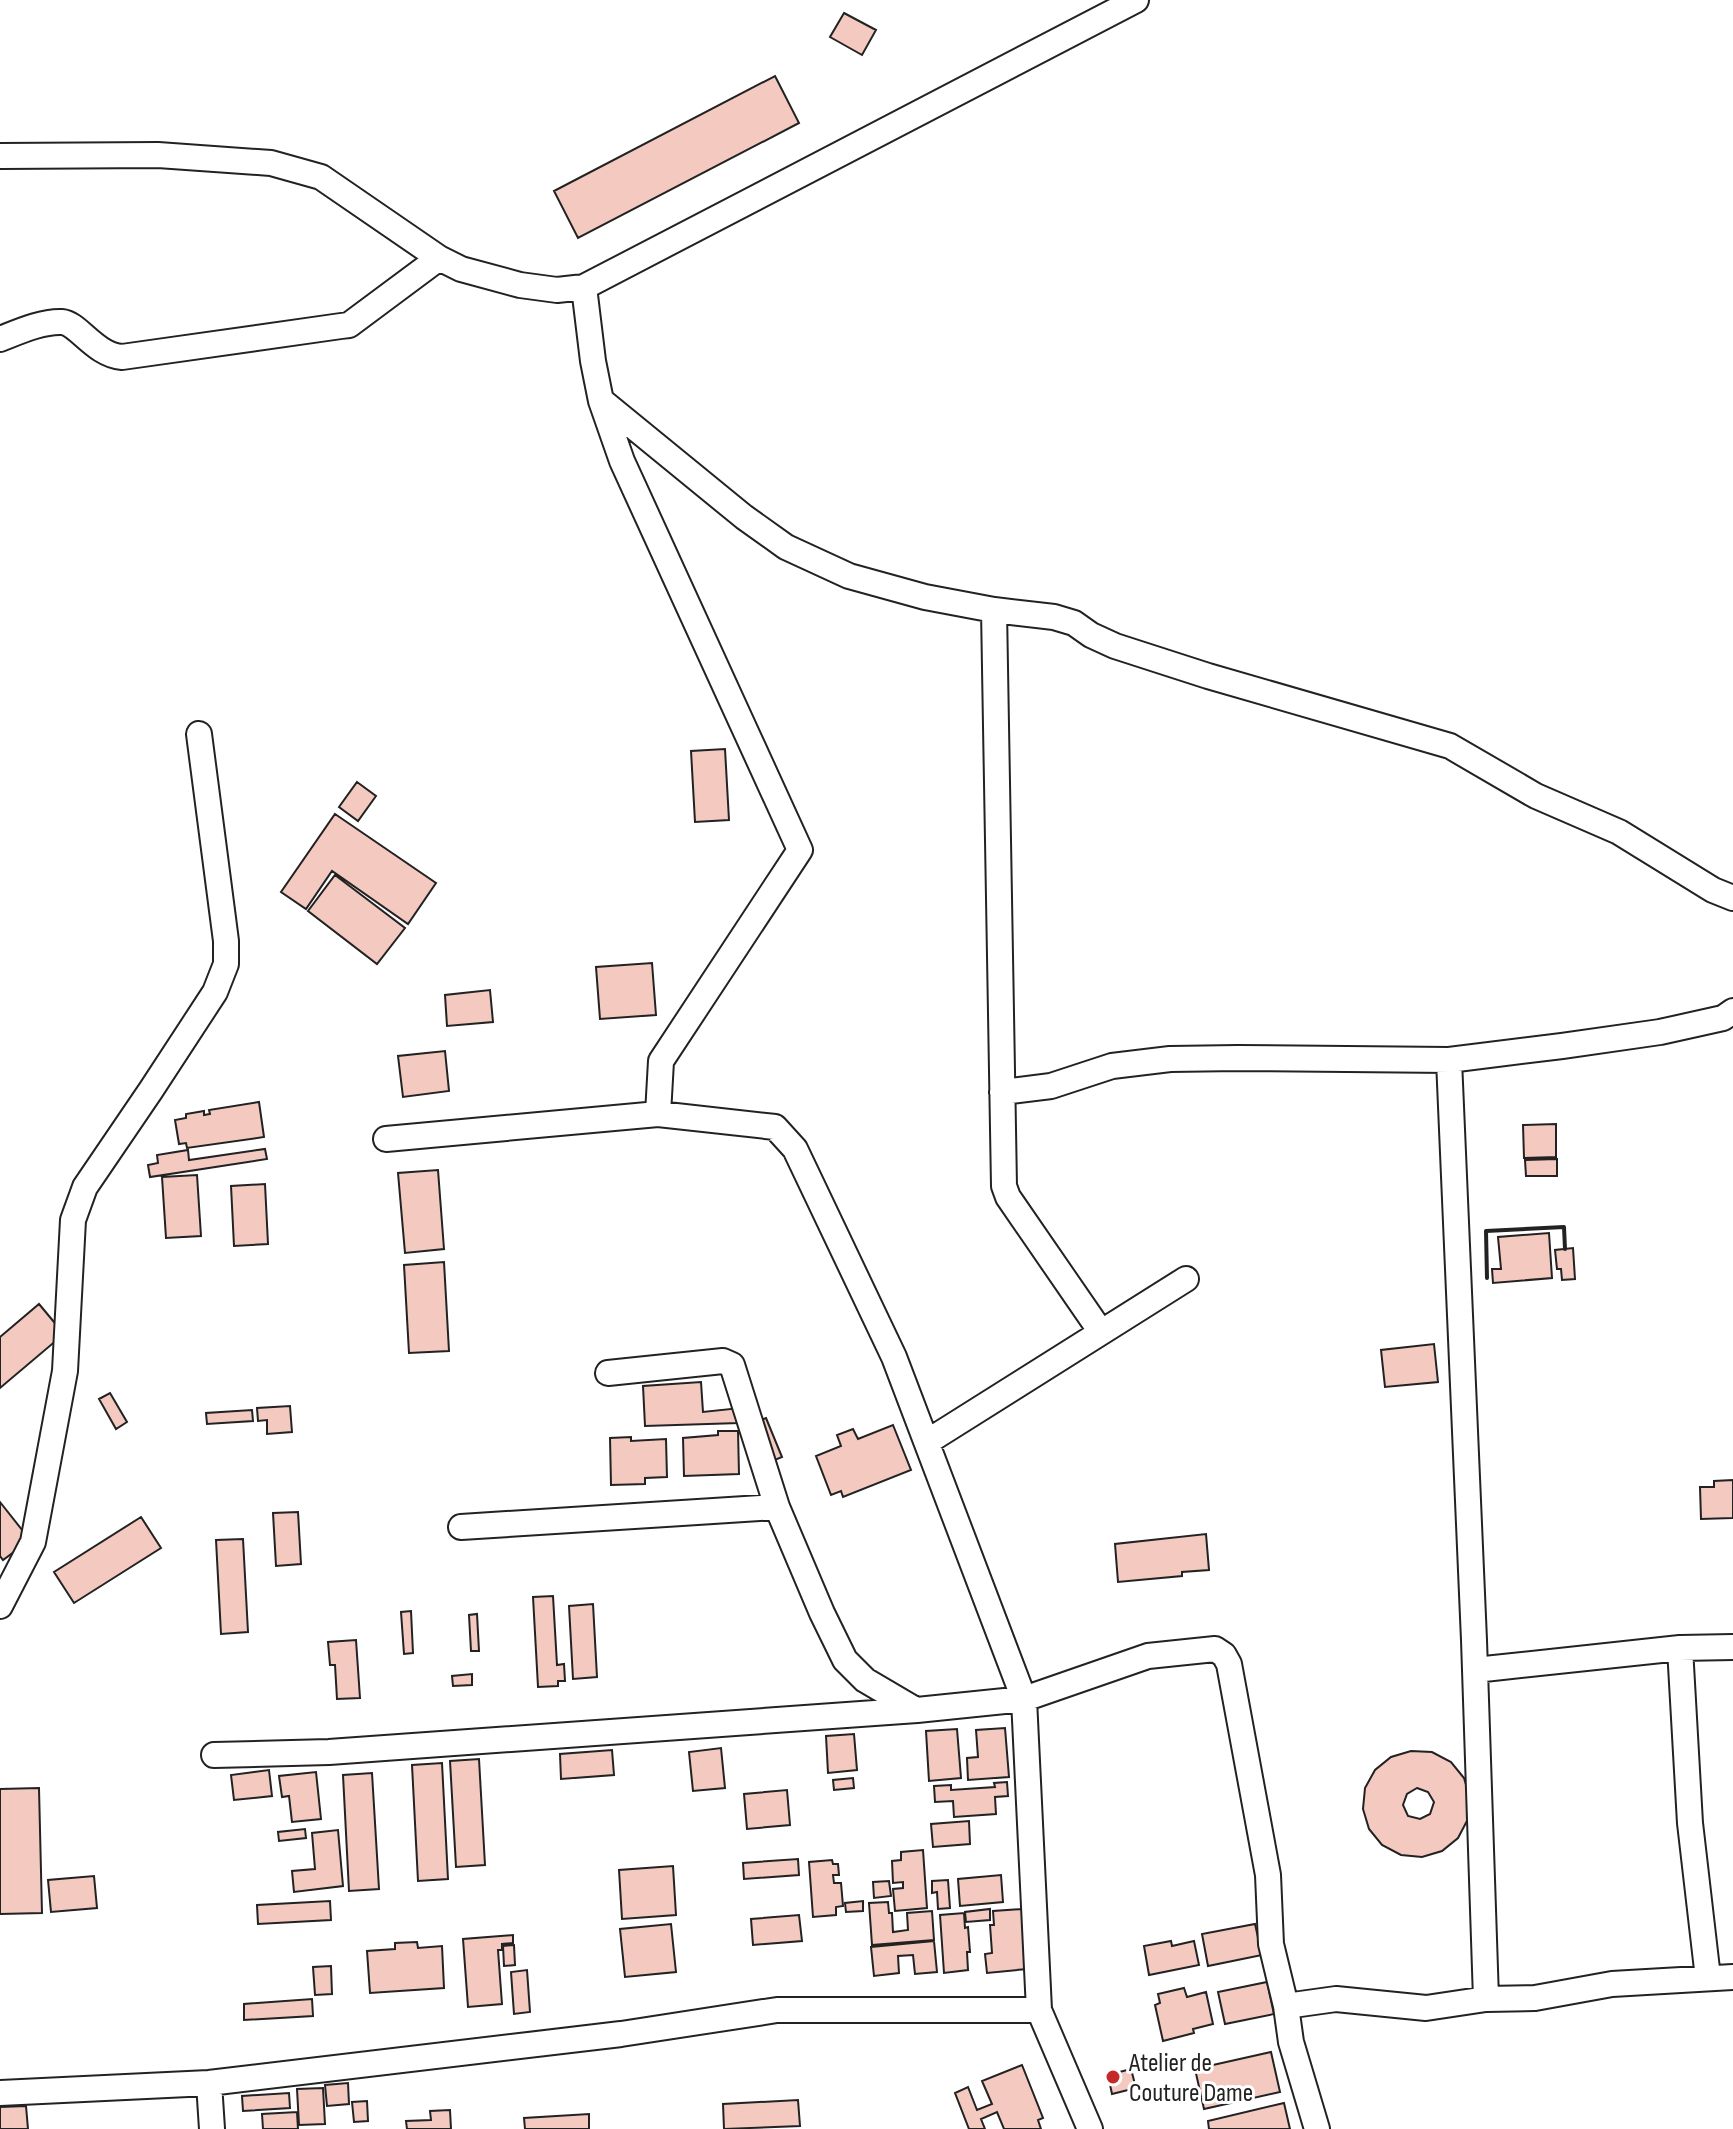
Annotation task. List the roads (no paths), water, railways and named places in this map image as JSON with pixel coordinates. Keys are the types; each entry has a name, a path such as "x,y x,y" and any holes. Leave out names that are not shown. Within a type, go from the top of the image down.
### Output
{"street":[{"path":"0,156 158,155 271,163 321,177 439,258 461,269 520,285 557,290 584,287 1136,0"},
{"path":"0,339 62,322 102,351 122,357 349,325 439,258"},
{"path":"584,287 601,401 622,461 800,850 661,1061 658,1114"},
{"path":"601,401 744,517 786,547 849,576 925,597 1054,617 1074,623 1115,646 1450,746 1536,796 1619,832 1713,890 1733,898"},
{"path":"994,610 1004,1186 1008,1197 1101,1332"},
{"path":"0,1606 33,1542 65,1371 73,1220 85,1187 215,992 226,964 226,941 199,734"},
{"path":"1002,1092 1051,1086 1112,1066 1170,1059 1449,1060 1660,1032 1723,1018 1733,1011"},
{"path":"1449,1060 1486,1999"},
{"path":"386,1139 658,1114 775,1127 795,1149 894,1357 1024,1699 1039,2010 1090,2129"},
{"path":"927,1442 1186,1279"},
{"path":"608,1373 723,1361 732,1365 777,1507 845,1660 865,1680 917,1710"},
{"path":"461,1527 777,1507"},
{"path":"1475,1670 1680,1648 1733,1647"},
{"path":"1680,1648 1690,1823 1708,1978"},
{"path":"214,1755 329,1752 917,1710 1024,1699 1148,1656 1215,1649 1224,1655 1229,1664 1268,1875 1271,1944 1291,2042 1317,2129"},
{"path":"1286,2006 1336,1999 1426,2008 1486,1999 1535,1998 1612,1984 1733,1977"},
{"path":"0,2093 209,2083 621,2034 777,2010 1039,2010"},
{"path":"209,2083 212,2129"}],"place":[{"name":"Atelier de Couture Dame","path":"1113,2077"}]}
